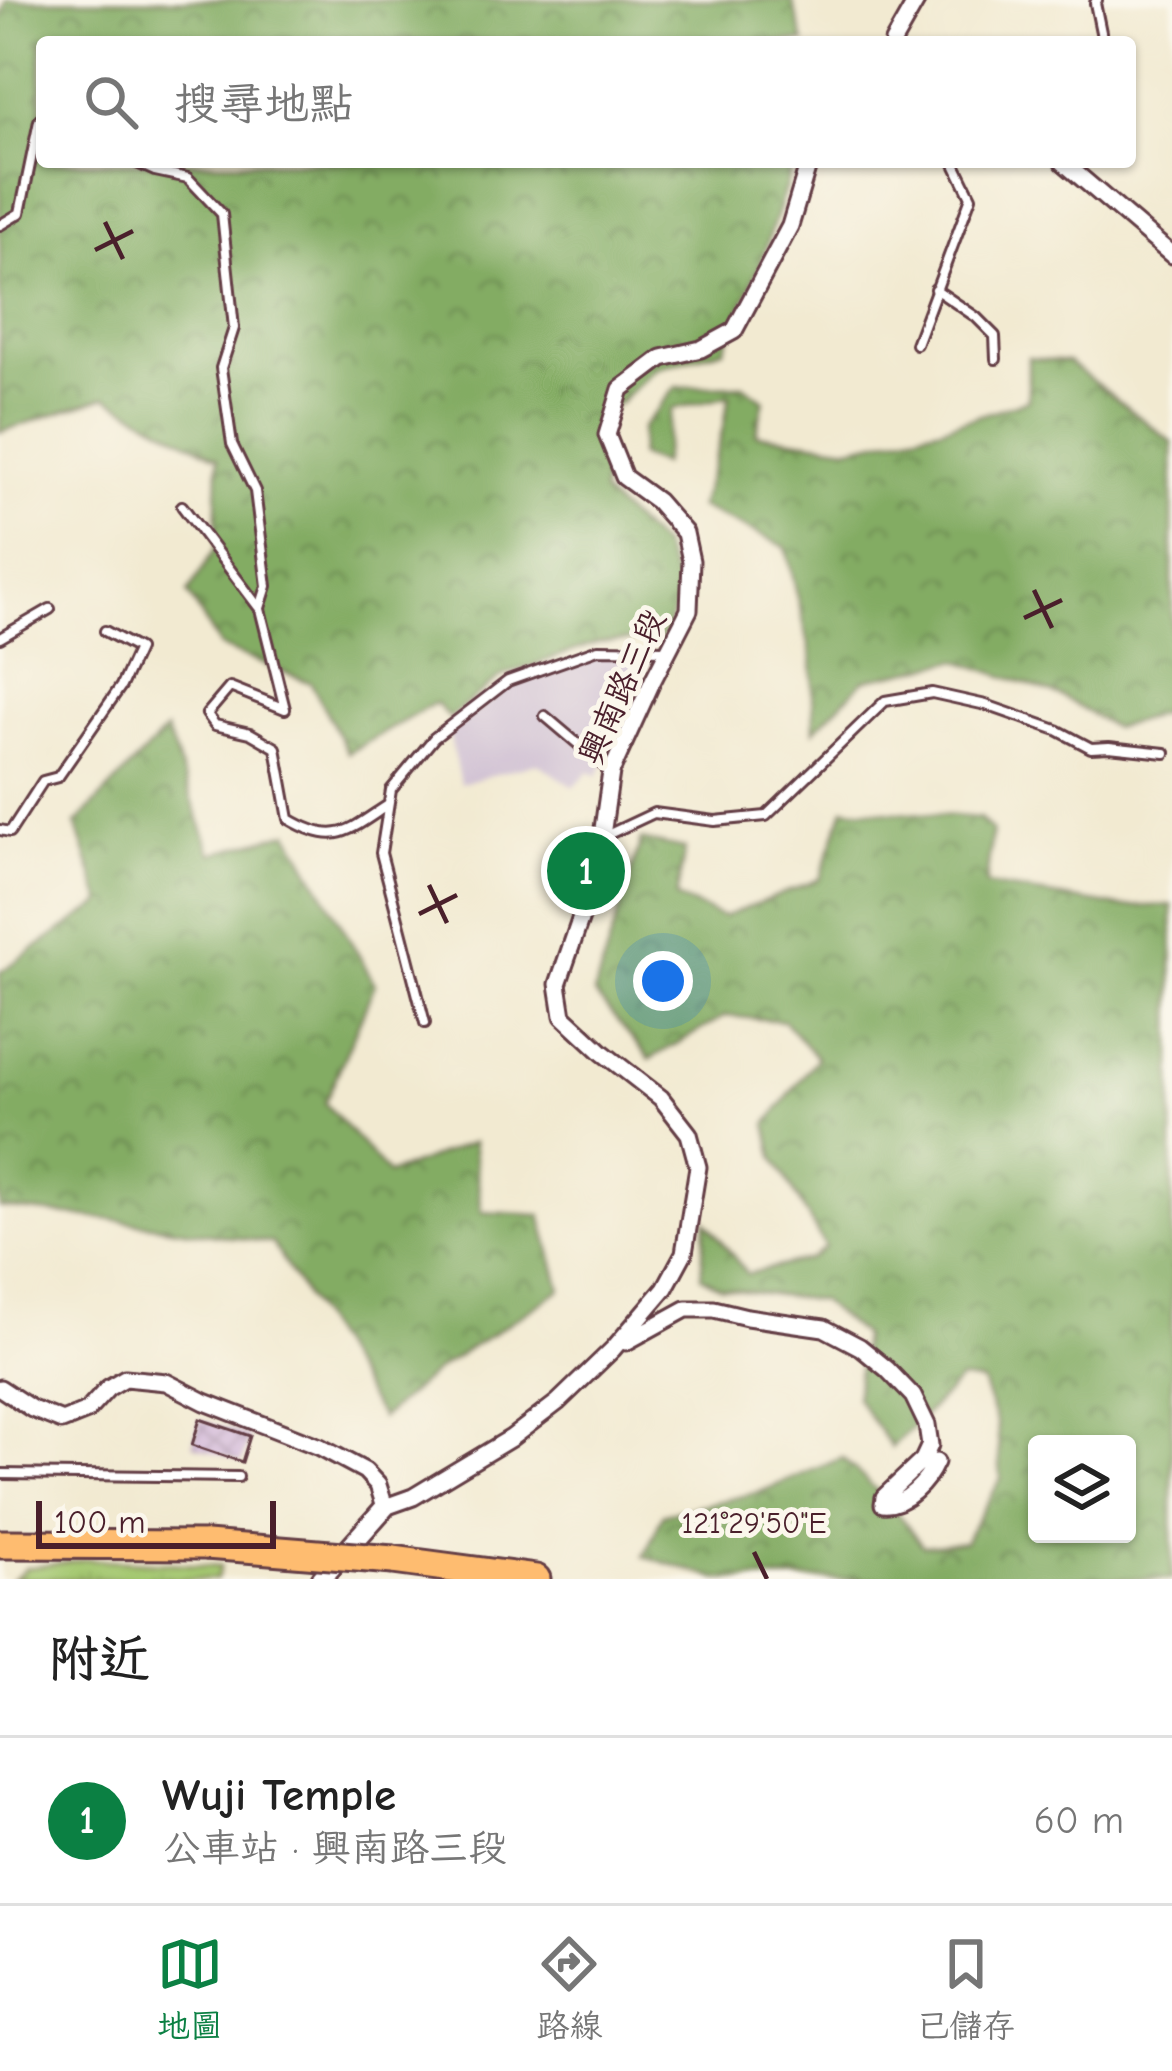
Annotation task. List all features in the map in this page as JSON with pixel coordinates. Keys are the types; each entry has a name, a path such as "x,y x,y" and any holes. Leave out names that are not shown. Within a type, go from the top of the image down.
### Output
{"highway":[{"path":"0,1544 206,1545 393,1560 536,1579"}],"street":[{"path":"896,36 917,0"},
{"name":"興南路三段","path":"385,1507 413,1497 511,1438 558,1402 614,1349 664,1288 684,1253 698,1168 688,1134 661,1098 563,1016 558,984 597,871 611,772 689,610 691,561 685,533 657,501 624,476 607,436 621,389 662,358 701,349 734,332 790,226 807,168"},
{"path":"1070,168 1172,255"},
{"path":"614,1349 686,1309 715,1309 824,1328 860,1347 887,1369 913,1396 927,1425 930,1445 923,1460 884,1497 883,1504 900,1503 929,1477 936,1462"},
{"path":"0,1388 62,1421 87,1412 124,1378 166,1382 320,1447 365,1472 378,1485 385,1507 321,1579"}],"lane":[{"path":"1097,0 1102,36"},
{"path":"0,225 20,213 36,136"},
{"path":"148,168 188,178 222,214 235,328 221,368 232,444 255,491 267,586 260,609"},
{"path":"916,344 971,197 957,168"},
{"path":"935,289 995,336 996,358"},
{"path":"182,506 260,609 285,710 230,687 207,714 214,725 250,733 276,748 289,819 310,831 342,835 388,806"},
{"path":"0,638 50,609"},
{"path":"0,830 10,832 43,781 58,778 121,686 138,649 105,631"},
{"path":"425,1023 381,853 391,790 434,738 508,681 598,649 668,650"},
{"path":"604,837 654,813 715,821 766,816 885,701 932,693 986,705 1057,730 1091,748 1165,753"},
{"path":"544,716 611,772"},
{"path":"0,1474 238,1477"}],"shaded area":[{"path":"654,654 598,776 589,771 574,787 537,763 460,784 449,733 510,686 597,656"}],"green space":[{"path":"6,0 792,0 802,36 36,36 36,168 792,168 762,259 724,349 655,369 605,416 602,494 661,546 681,594 662,638 596,643 502,676 449,718 435,703 348,753 311,683 220,647 188,593 216,547 218,458 106,397 0,432 0,21"},
{"path":"1028,358 1068,362 1172,442 1172,711 1113,728 1061,696 957,660 864,680 814,731 812,658 786,547 699,507 730,396 672,409 662,464 639,456 642,428 676,387 743,385 764,400 756,434 850,447 942,427 1028,400"},
{"path":"166,730 212,854 289,832 375,984 325,1103 388,1174 473,1142 482,1212 541,1215 561,1289 438,1369 381,1418 272,1243 0,1208 0,972 102,903 76,824"},
{"path":"844,808 980,818 992,831 986,885 1123,907 1172,905 1172,1579 718,1579 644,1556 663,1514 760,1492 842,1458 884,1497 923,1546 964,1542 1001,1479 997,1425 982,1382 960,1380 891,1448 856,1397 862,1335 820,1301 721,1287 701,1276 706,1221 747,1274 809,1259 825,1247 774,1157 767,1124 817,1058 784,1021 725,1016 650,1059 594,994 641,840 685,849 676,898 723,917 820,879"},
{"path":"89,1559 221,1566 217,1579 13,1579 26,1568"}],"building":[{"path":"200,1419 250,1436 242,1462 192,1445"}],"place":[{"name":"Wuji Temple","path":"586,871"}]}
